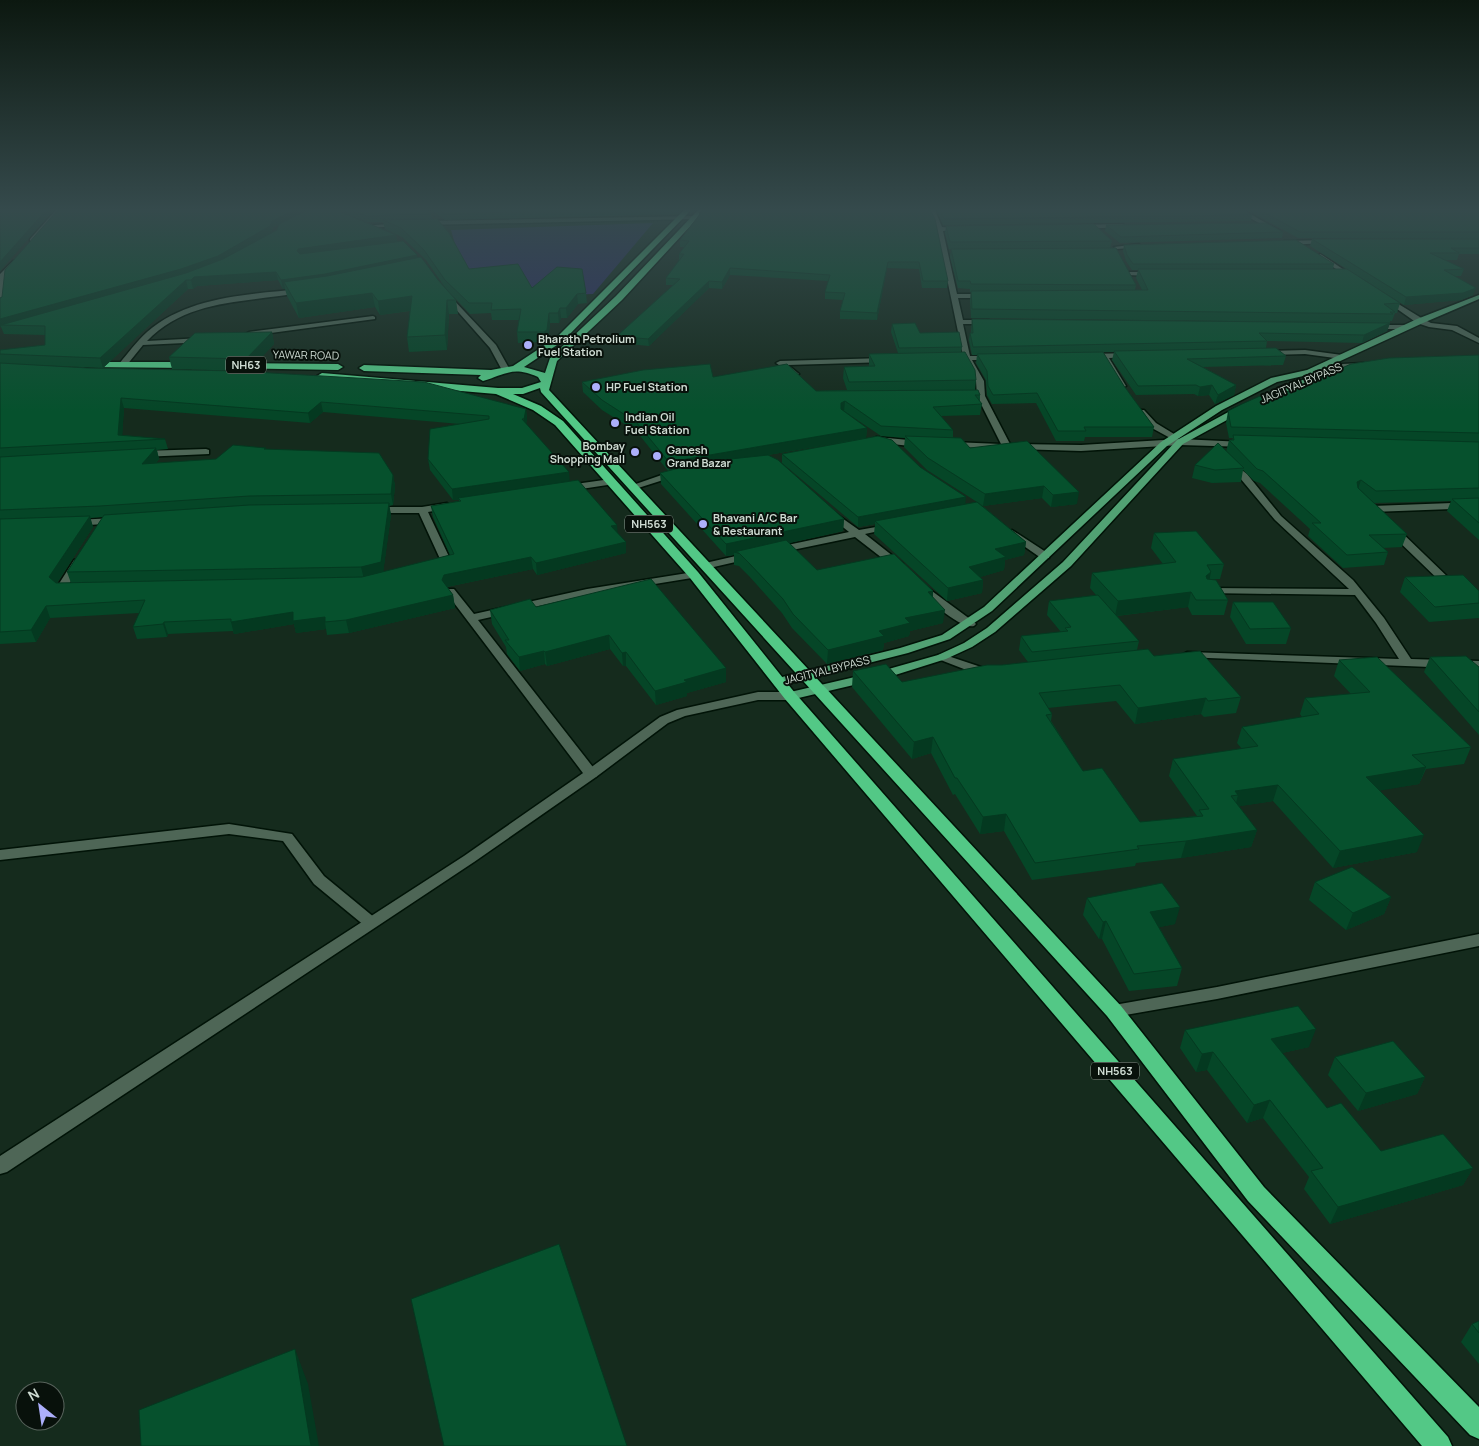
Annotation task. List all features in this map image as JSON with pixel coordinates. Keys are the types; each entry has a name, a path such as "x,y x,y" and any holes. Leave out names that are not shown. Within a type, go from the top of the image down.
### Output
{"highway":[{"path":"510,369 560,339 624,275"},
{"path":"546,383 553,360 640,275"},
{"path":"196,374 77,368 123,364 203,365"},
{"path":"510,369 537,372 542,375 546,383"},
{"name":"YAWAR ROAD","path":"494,390 366,378 224,370 492,373 510,369"},
{"path":"492,373 482,380 494,390"},
{"name":"NH63","path":"494,390 523,391 546,383"},
{"name":"NH563","path":"546,383 544,390 635,486 705,566 814,682 1114,1011 1256,1194 1479,1426"},
{"name":"NH563","path":"494,390 537,408 551,417 611,482 694,575 784,689 1439,1446"}],"main road":[{"name":"JAGITYAL BYPASS","path":"784,689 814,682 888,674 942,657 991,630 1067,564 1177,440 1219,408 1274,380 1309,372 1479,296"},
{"name":"JAGITYAL BYPASS","path":"1177,440 1235,412 1342,366 1429,324 1479,304"},
{"name":"JAGITYAL BYPASS","path":"784,689 814,682 938,640 970,624 1164,444"}],"street":[{"path":"0,304 2,275"},
{"path":"950,275 966,358 980,381 977,396 1007,447"},
{"path":"1129,275 1134,283"},
{"path":"1350,275 1358,281"},
{"path":"123,364 153,331 174,317 203,306 238,297 311,290"},
{"path":"444,292 510,369"},
{"path":"954,296 994,296"},
{"path":"1382,296 1420,321 1454,328 1479,341"},
{"path":"242,335 373,318"},
{"path":"959,322 998,322"},
{"path":"1359,326 1406,327"},
{"path":"141,343 215,338"},
{"path":"1255,354 1305,352 1342,357"},
{"path":"1080,356 1144,355"},
{"path":"1104,356 1126,392"},
{"path":"946,358 1006,359"},
{"path":"800,378 780,364 898,360"},
{"path":"1342,366 1371,365"},
{"path":"1136,406 1154,425 1177,440"},
{"path":"902,453 895,446 873,439 925,444"},
{"path":"943,445 1081,448 1164,444 1177,440 1253,445"},
{"path":"1208,443 1240,472 1261,500 1298,538 1356,592 1392,635 1407,663"},
{"path":"132,455 206,452"},
{"path":"635,486 668,475 686,472"},
{"path":"554,490 611,482"},
{"path":"1363,502 1450,585"},
{"path":"365,510 422,510 460,504"},
{"path":"1372,509 1479,505"},
{"path":"823,506 892,560 939,604 970,624"},
{"path":"422,510 447,563 429,568"},
{"path":"66,523 102,526 124,521"},
{"path":"705,566 898,524"},
{"path":"1005,528 1045,556"},
{"path":"70,589 60,590 84,552"},
{"path":"472,618 587,592 694,575"},
{"path":"450,591 591,774"},
{"path":"1209,591 1356,592"},
{"path":"1179,656 1199,654 1479,665"},
{"path":"942,657 980,672 1000,675"},
{"name":"JAGITYAL BYPASS","path":"758,696 784,689"},
{"name":"JAGITYAL BYPASS","path":"758,696 784,689"},
{"path":"0,1166 370,922 469,860 664,720 681,712 758,696"},
{"path":"0,855 229,829 287,837 319,880 370,922"},
{"path":"1114,1011 1217,993 1479,940"}],"shaded area":[{"path":"464,275 609,275 593,294 470,298"}],"building":[{"path":"4,275 158,275 0,319 0,298 2,297"},
{"path":"177,275 219,275 194,277 191,280 186,280 100,358 0,354 0,350 45,345 45,326 1,325"},
{"path":"278,275 314,275 281,280"},
{"path":"435,275 456,300 447,300 445,335 407,337 412,296 378,301 372,293 296,303 284,282 327,276"},
{"path":"442,275 525,275 532,288 547,275 583,275 586,293 577,294 566,308 560,308 558,313 549,313 547,330 544,332 517,332 521,309 491,310 492,303 469,303"},
{"path":"668,275 726,275 722,282 709,281 648,339 617,336 680,279 666,278"},
{"path":"830,275 885,275 877,313 840,311 845,293 825,292"},
{"path":"922,275 947,275 948,281 923,281"},
{"path":"957,275 1131,275 1136,285 971,284 970,281 958,281"},
{"path":"1141,275 1357,275 1400,303 1384,304 1395,312 1390,312 1393,314 972,309 971,291 1148,290"},
{"path":"1371,275 1454,275 1476,288 1463,293 1406,297"},
{"path":"972,319 1390,323 1364,335 1259,333 1267,341 973,347 970,333 973,333"},
{"path":"915,323 920,333 959,332 962,347 899,348 892,324"},
{"path":"272,332 246,359 169,357 195,333"},
{"path":"1276,348 1286,356 1187,359 1236,385 1218,395 1212,385 1200,387 1196,385 1138,386 1114,351"},
{"path":"965,352 975,370 976,380 849,382 844,367 875,366 869,354"},
{"path":"1103,352 1124,386 1154,427 1084,427 1086,431 1058,431 1037,393 993,395 988,386 987,371 977,354"},
{"path":"1479,355 1479,433 1231,427 1228,411 1260,396 1268,400 1351,364 1389,358"},
{"path":"0,363 88,368 237,371 424,382 526,409 524,419 522,419 569,472 452,489 428,459 430,429 489,419 489,416 321,402 308,413 121,398 118,435 165,439 0,448"},
{"path":"710,364 713,377 787,364 816,391 978,390 980,395 975,395 982,404 933,407 953,430 881,426 845,401 841,403 841,409 867,428 669,462 636,422 602,400 582,382 643,370"},
{"path":"1233,435 1479,442 1479,488 1376,491 1361,480 1357,482 1358,488 1407,534 1369,535 1388,552 1347,555 1312,523 1321,523 1263,471 1257,469 1229,440 1234,440"},
{"path":"878,436 892,440 920,467 966,497 858,517 782,454"},
{"path":"905,436 961,438 970,448 1027,441 1079,492 1053,495 1044,486 985,494 928,458"},
{"path":"1218,443 1244,468 1215,470 1195,465"},
{"path":"233,445 266,448 264,449 379,453 393,475 391,494 249,496 100,506 0,510 0,457 156,448 142,464 216,459"},
{"path":"768,455 778,460 844,519 726,544 660,473 702,462"},
{"path":"578,480 617,525 611,526 626,542 536,563 531,557 444,575 442,580 453,595 346,620 325,622 325,617 293,621 293,612 231,622 231,619 164,622 163,624 133,627 145,600 46,606 31,630 0,632 0,519 90,516 49,577 56,583 362,577 454,554 431,506 461,501 458,498"},
{"path":"1479,498 1479,523 1452,499"},
{"path":"977,502 1026,542 995,549 1006,557 969,567 983,580 948,588 875,521"},
{"path":"389,503 381,562 361,567 67,572 104,515 249,505"},
{"path":"1196,531 1224,564 1207,565 1211,572 1206,576 1207,579 1216,580 1228,600 1196,600 1191,592 1118,601 1092,573 1176,562 1154,533"},
{"path":"786,540 817,570 894,554 933,591 928,592 945,610 905,618 910,623 879,631 884,636 828,650 793,614 783,599 749,563 739,553 734,552"},
{"path":"1463,575 1479,591 1479,603 1435,607 1405,577"},
{"path":"651,579 726,668 684,680 687,682 655,691 626,652 622,653 609,635 519,657 505,640 509,640 490,610 530,599 536,607"},
{"path":"1098,595 1139,641 1032,652 1021,636 1068,631 1065,628 1071,627 1049,601"},
{"path":"1233,602 1273,602 1291,628 1250,629"},
{"path":"1148,649 1154,656 1200,651 1241,697 1208,701 1206,698 1138,708 1120,685 1039,693 1052,714 1046,715 1083,771 1102,768 1140,822 1203,816 1199,810 1209,809 1173,759 1258,746 1242,727 1319,714 1305,698 1370,692 1339,660 1377,657 1471,747 1412,755 1426,767 1366,777 1424,835 1340,851 1278,785 1235,791 1238,795 1231,796 1257,830 1186,841 1137,846 1139,849 1035,863 1006,814 983,817 957,778 955,778 933,737 914,742 853,671 886,664 902,682 987,665"},
{"path":"1466,656 1479,667 1479,712 1430,657"},
{"path":"1352,867 1391,897 1353,913 1315,882"},
{"path":"1162,883 1180,907 1150,912 1182,968 1134,974 1106,921 1103,922 1087,898"},
{"path":"1298,1006 1316,1029 1271,1039 1327,1108 1341,1103 1381,1151 1443,1134 1473,1168 1338,1207 1311,1171 1323,1168 1270,1100 1254,1105 1213,1052 1202,1054 1185,1030"},
{"path":"1393,1041 1425,1077 1366,1093 1335,1057"},
{"path":"559,1244 627,1446 444,1446 411,1299"},
{"path":"1479,1321 1479,1333 1472,1324"},
{"path":"295,1349 311,1446 141,1446 139,1410"}],"place":[{"name":"Bharath Petrolium Fuel Station","path":"528,345"},
{"name":"HP Fuel Station","path":"596,387"},
{"name":"Indian Oil Fuel Station","path":"615,423"},
{"name":"Bombay Shopping Mall","path":"635,452"},
{"name":"Ganesh Grand Bazar","path":"657,456"},
{"name":"Bhavani A/C Bar & Restaurant","path":"703,524"}]}
